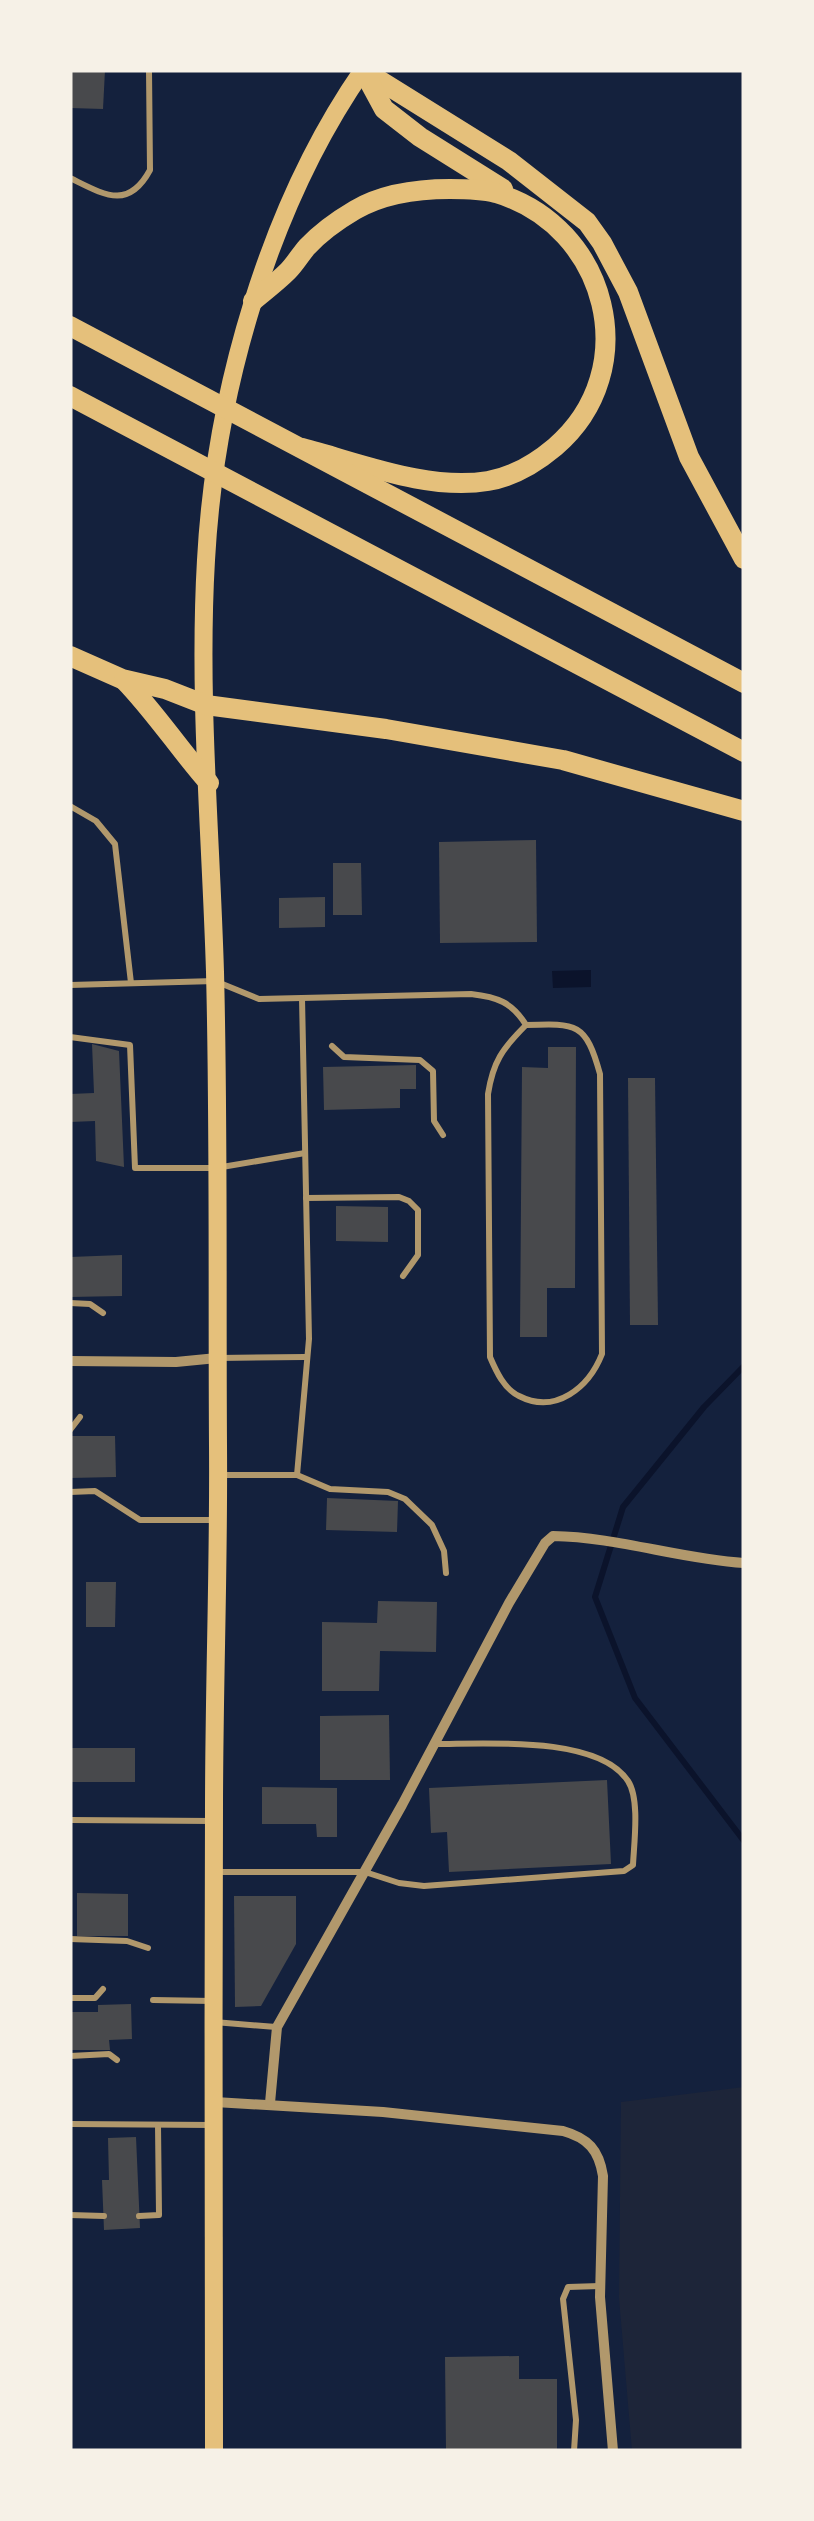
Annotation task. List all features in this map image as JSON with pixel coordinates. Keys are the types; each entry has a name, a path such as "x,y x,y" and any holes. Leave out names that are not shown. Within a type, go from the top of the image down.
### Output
{"highway":[{"path":"302,448 432,482 487,481 518,471 544,456 572,432 592,403 604,364 605,317 594,279 580,254 556,226 384,109 363,70"},
{"path":"363,70 509,161 586,222 628,292 689,457 744,558"},
{"path":"254,301 330,226 356,209 385,198 423,189 474,189 496,193 532,209"},
{"path":"70,326 744,683"},
{"path":"70,396 744,752"},
{"path":"70,656 122,679 206,704 404,732 563,760 744,811"},
{"path":"122,679 152,708 175,744 209,782"}],"main road":[{"path":"214,2451 218,1474 215,981 206,704 206,560 230,394 272,243 317,145 363,70"}],"street":[{"path":"70,1361 176,1362 217,1358"},
{"path":"270,2103 277,2027 509,1603 553,1536 744,1563"},
{"path":"215,2102 383,2112 563,2131 592,2145 600,2160 602,2176 600,2286 612,2451"}],"lane":[{"path":"70,178 105,194 120,196 134,191 143,182 150,170 149,70"},
{"path":"70,806 96,820 115,844 131,983"},
{"path":"70,985 215,981 259,999 496,996 516,1010 526,1025"},
{"path":"297,1476 308,1338 302,998"},
{"path":"526,1025 569,1026 584,1032 592,1042 600,1074 602,1354 594,1374 578,1391 544,1401 518,1396 500,1377 490,1357 488,1094 492,1066 508,1042 526,1025"},
{"path":"70,1037 130,1045 135,1168 216,1168 305,1153"},
{"path":"332,1046 344,1057 420,1060 429,1065 433,1071 434,1121 443,1136"},
{"path":"306,1198 398,1196 410,1201 418,1210 418,1255 403,1276"},
{"path":"70,1303 90,1304 102,1313"},
{"path":"217,1358 305,1357"},
{"path":"70,1430 80,1417"},
{"path":"218,1474 297,1476 330,1489 388,1492 405,1499 432,1525 444,1551 446,1572"},
{"path":"70,1492 95,1491 140,1520 217,1520"},
{"path":"214,1872 365,1872 424,1886 624,1871 633,1865 634,1796 627,1779 607,1762 558,1745 434,1744"},
{"path":"70,1820 214,1822"},
{"path":"70,1939 127,1941 148,1948"},
{"path":"70,1998 95,1998 103,1989"},
{"path":"153,2000 214,2001"},
{"path":"214,2022 277,2027"},
{"path":"70,2056 110,2054 118,2060"},
{"path":"70,2124 214,2125"},
{"path":"139,2216 159,2215 158,2124"},
{"path":"70,2216 104,2216"},
{"path":"574,2451 576,2420 564,2299 568,2288 600,2286"}],"shaded area":[{"path":"591,970 591,987 553,988 552,971"},
{"path":"744,2087 744,2451 632,2451 619,2298 621,2102"}],"building":[{"path":"70,70 105,70 103,109 70,108"},
{"path":"536,840 537,942 440,943 439,842"},
{"path":"333,863 361,863 362,915 333,915"},
{"path":"325,897 325,927 279,928 279,898"},
{"path":"92,1044 119,1051 124,1167 96,1161 95,1121 70,1122 70,1094 94,1093"},
{"path":"548,1047 576,1047 575,1288 547,1288 547,1337 520,1337 522,1067 548,1068"},
{"path":"416,1065 416,1089 400,1089 400,1108 324,1110 323,1067"},
{"path":"628,1078 655,1078 658,1325 630,1325"},
{"path":"336,1206 388,1207 388,1242 336,1241"},
{"path":"122,1255 122,1296 70,1297 70,1257"},
{"path":"70,1436 115,1436 116,1477 70,1478"},
{"path":"327,1498 398,1501 397,1532 326,1530"},
{"path":"86,1582 116,1582 115,1627 86,1627"},
{"path":"378,1601 437,1602 436,1652 380,1651 379,1691 322,1691 322,1622 377,1623"},
{"path":"389,1715 390,1780 320,1780 320,1716"},
{"path":"70,1748 135,1748 135,1782 70,1782"},
{"path":"607,1780 611,1864 449,1872 447,1832 431,1833 429,1788"},
{"path":"262,1787 337,1788 337,1837 317,1837 316,1824 262,1824"},
{"path":"77,1893 128,1894 128,1936 77,1936"},
{"path":"234,1896 296,1896 296,1944 261,2006 235,2007"},
{"path":"131,2004 132,2039 109,2040 110,2050 70,2050 70,2012 98,2012 98,2005"},
{"path":"136,2137 140,2228 104,2230 102,2180 109,2180 108,2138"},
{"path":"519,2356 519,2379 557,2379 557,2451 446,2451 445,2357"}],"waterway":[{"path":"744,1366 704,1407 623,1507 595,1597 635,1698 744,1841"}]}
